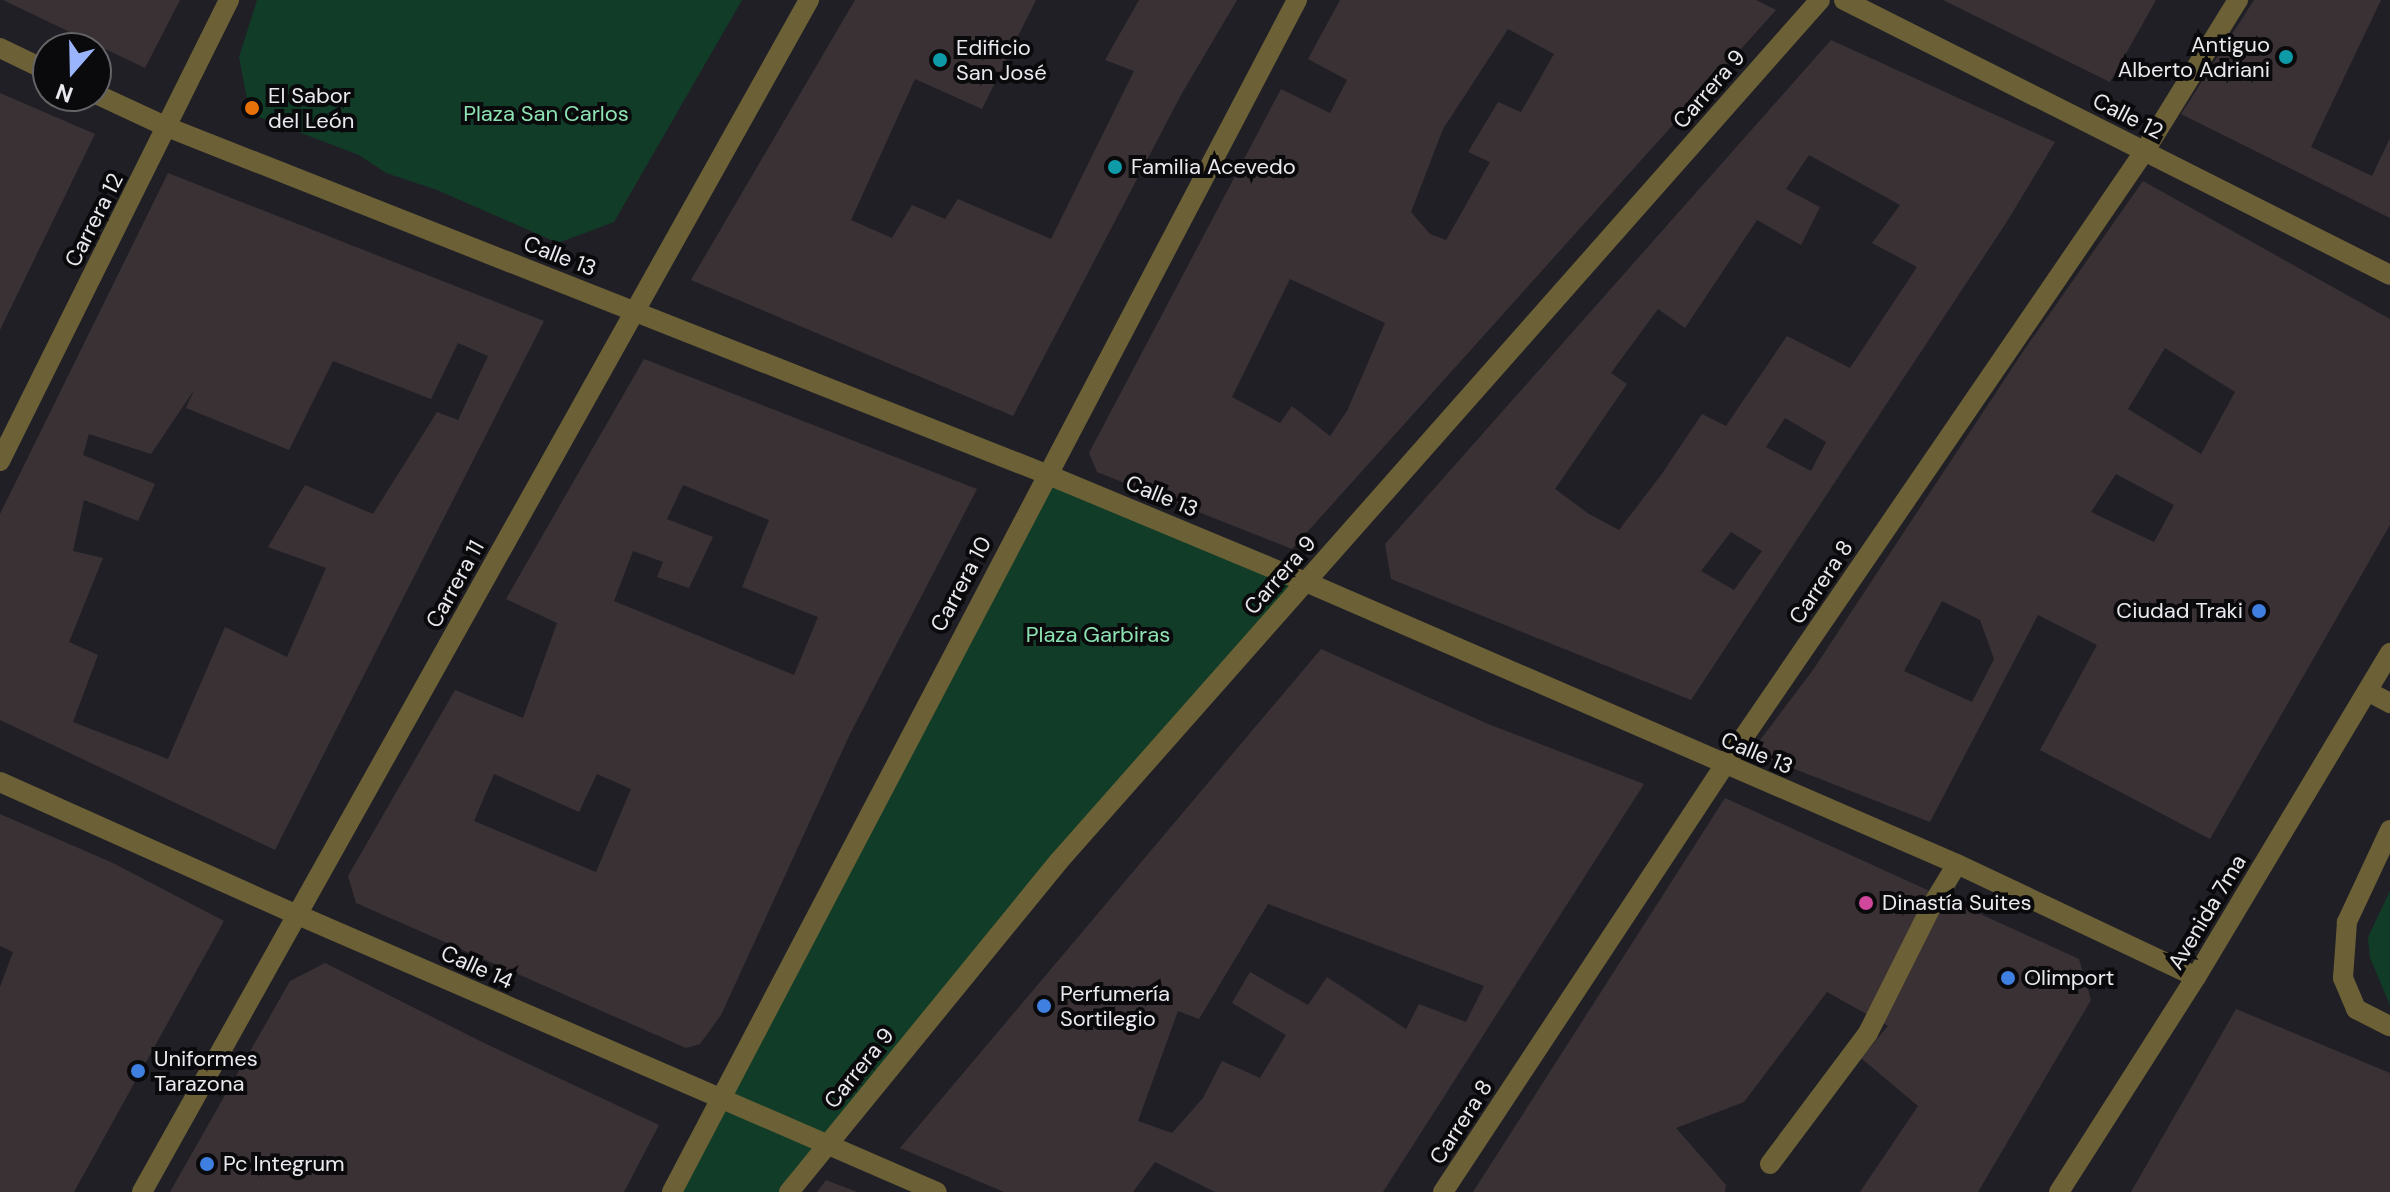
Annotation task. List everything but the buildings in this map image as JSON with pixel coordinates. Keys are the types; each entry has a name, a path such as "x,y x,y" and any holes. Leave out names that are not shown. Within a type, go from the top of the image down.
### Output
{"street":[{"name":"Carrera 12","path":"0,461 229,0"},
{"name":"Carrera 11","path":"142,1192 809,0"},
{"name":"Carrera 10","path":"672,1192 1297,0"},
{"name":"Carrera 9","path":"789,1192 1059,861 1820,0"},
{"name":"Calle 12","path":"1844,0 2390,275"},
{"name":"Carrera 8","path":"1443,1192 1724,766 2144,152 2238,0"},
{"path":"0,48 32,63"},
{"name":"Calle 13","path":"112,101 167,127 1046,474 1306,582 1724,766 1957,864 2196,977"},
{"name":"Avenida 7ma","path":"2059,1192 2196,977 2390,653"},
{"path":"2369,692 2390,703"},
{"name":"Calle 14","path":"0,782 937,1192"},
{"path":"2390,830 2347,922 2343,978 2356,1009 2390,1026"},
{"path":"1770,1164 1868,1033 1931,907 1957,864"}],"green space":[{"name":"Plaza San Carlos","path":"257,0 742,0 614,222 558,243 437,190 386,173 359,155 259,117 247,99 239,57"},
{"name":"Plaza Garbiras","path":"1046,474 1306,582 789,1192 672,1192"},
{"path":"2390,891 2390,1005 2370,958 2368,937"}],"place":[{"name":"Antiguo Alberto Adriani","path":"2286,57"},
{"name":"Edificio San José","path":"940,60"},
{"name":"El Sabor del León","path":"252,108"},
{"name":"Familia Acevedo","path":"1115,167"},
{"name":"Ciudad Traki","path":"2259,611"},
{"name":"Dinastía Suites","path":"1866,903"},
{"name":"Olimport","path":"2008,978"},
{"name":"Perfumería Sortilegio","path":"1044,1006"},
{"name":"Uniformes Tarazona","path":"138,1071"},
{"name":"Pc Integrum","path":"207,1164"}]}
